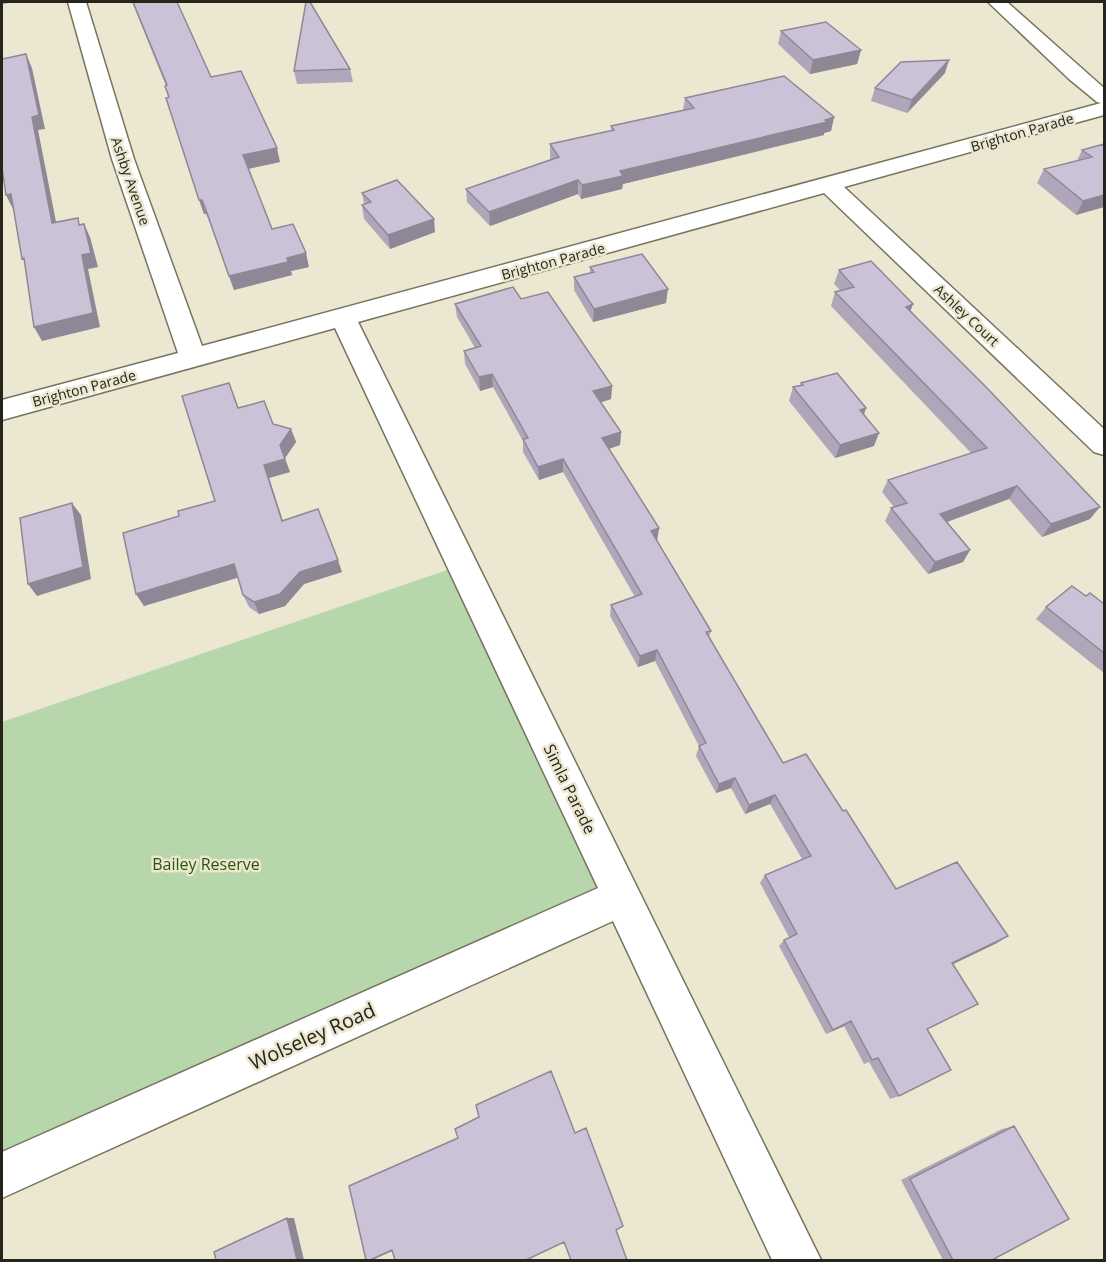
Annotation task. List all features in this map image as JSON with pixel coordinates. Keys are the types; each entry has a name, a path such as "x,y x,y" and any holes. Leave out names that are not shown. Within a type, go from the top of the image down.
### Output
{"street":[{"name":"Ashby Avenue","path":"77,2 123,159 193,358"},
{"path":"997,2 1021,21 1051,55 1104,98"},
{"name":"Brighton Parade","path":"2,410 1104,109"},
{"name":"Ashley Court","path":"830,185 1104,445"},
{"name":"Simla Parade","path":"343,318 797,1260"},
{"name":"Wolseley Road","path":"2,1175 622,897"}],"green space":[{"name":"Bailey Reserve","path":"462,565 622,897 2,1175 2,722"}],"building":[{"path":"133,2 177,2 211,77 241,71 277,148 243,155 272,229 293,224 306,253 287,258 288,262 229,276 206,210 202,200 199,200 166,98 169,97 165,86 167,85"},
{"path":"306,2 310,2 350,69 294,71"},
{"path":"826,22 861,50 813,60 781,31"},
{"path":"26,54 39,115 32,117 52,223 78,218 79,225 84,224 91,253 82,255 93,313 34,327 24,258 22,259 11,194 6,195 2,168 2,59"},
{"path":"949,60 912,100 875,88 901,62"},
{"path":"784,76 834,117 825,120 827,122 620,171 623,176 582,185 578,180 489,212 466,189 559,157 550,144 614,130 611,126 694,108 685,98"},
{"path":"1104,144 1104,195 1083,201 1044,169 1092,157 1082,150"},
{"path":"397,180 434,219 388,235 362,205 371,202 362,193"},
{"path":"642,254 668,289 594,309 574,277 594,272 590,267"},
{"path":"871,261 913,304 906,307 1100,507 1051,524 1017,486 940,514 970,550 935,562 891,508 907,503 888,480 987,448 835,292 854,287 839,270"},
{"path":"513,287 521,299 548,292 612,386 593,391 621,432 602,438 659,528 651,531 711,631 706,632 783,763 806,754 843,811 846,810 896,889 957,862 1008,936 952,963 978,1004 927,1029 951,1070 899,1096 878,1058 872,1060 851,1021 833,1030 784,940 797,934 765,875 811,856 775,795 749,805 735,778 719,784 699,746 706,743 657,650 640,656 611,605 642,594 563,459 538,467 523,439 528,438 492,374 479,377 464,351 481,346 455,304"},
{"path":"837,373 866,408 860,410 879,433 840,445 793,387"},
{"path":"229,383 238,408 264,401 273,424 291,429 280,445 285,459 264,465 282,521 318,509 338,560 300,572 280,594 254,602 243,595 234,564 136,594 123,533 179,516 178,511 215,501 182,396"},
{"path":"72,503 83,567 28,584 20,518"},
{"path":"1072,586 1086,596 1090,593 1104,604 1104,653 1046,607"},
{"path":"551,1071 575,1133 586,1128 623,1226 616,1230 627,1260 571,1260 564,1242 526,1260 395,1260 392,1250 366,1260 349,1186 458,1138 455,1129 479,1117 476,1105"},
{"path":"1014,1126 1069,1219 992,1260 953,1260 910,1179"},
{"path":"287,1218 297,1260 216,1260 214,1252"}]}
